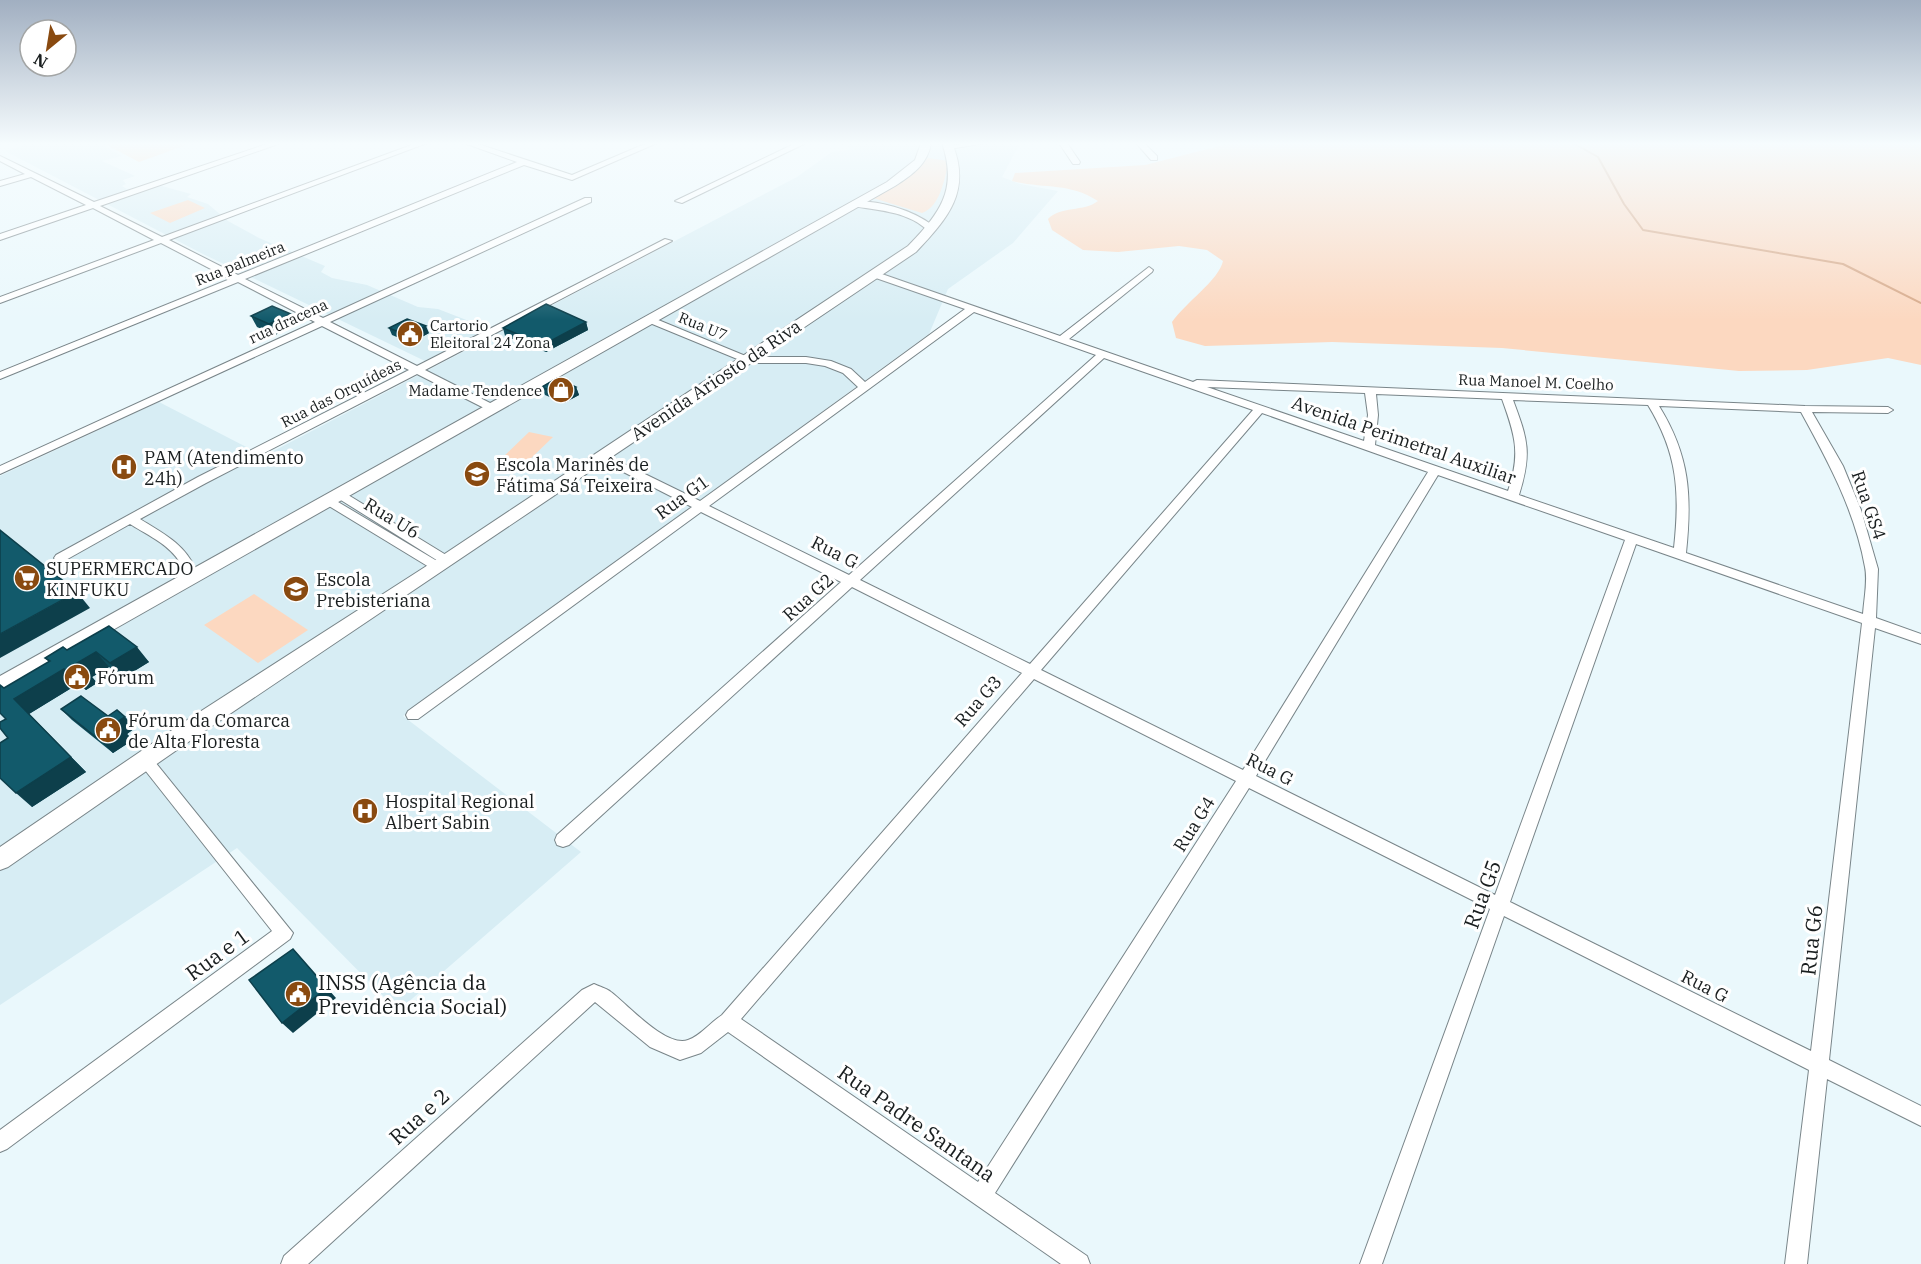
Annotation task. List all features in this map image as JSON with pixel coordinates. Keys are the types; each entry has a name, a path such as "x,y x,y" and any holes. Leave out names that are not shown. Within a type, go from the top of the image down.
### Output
{"street":[{"path":"87,202 492,408"},
{"path":"0,237 102,202"},
{"path":"0,300 261,202"},
{"name":"Rua palmeira","path":"0,376 426,202"},
{"name":"rua dracena","path":"0,470 584,202"},
{"path":"0,686 859,202"},
{"path":"863,202 897,212"},
{"path":"867,202 923,221"},
{"name":"Avenida Ariosto da Riva","path":"0,860 189,730 443,564 876,275 912,249 923,221 950,202"},
{"name":"Rua das Orquídeas","path":"60,558 202,480 419,371 668,241"},
{"path":"1060,340 1149,270"},
{"name":"Avenida Perimetral Auxiliar","path":"876,275 1921,639"},
{"name":"Rua G1","path":"413,715 972,309"},
{"name":"Rua U7","path":"648,319 747,360"},
{"name":"Rua G2","path":"563,840 1103,354"},
{"path":"747,360 806,360 827,363 847,371 864,387"},
{"name":"Rua Manoel M. Coelho","path":"1183,382 1805,409 1888,410"},
{"path":"1369,447 1373,415 1370,390"},
{"path":"1507,397 1524,441 1523,466 1512,496"},
{"path":"1651,401 1666,424 1684,472 1685,507 1680,555"},
{"name":"Rua G3","path":"577,1004 594,993 602,996 662,1045 678,1052 690,1049 728,1021 1260,409"},
{"name":"Rua GS4","path":"1805,409 1837,466 1855,510 1872,568 1869,620"},
{"name":"Rua G","path":"602,457 1921,1116"},
{"name":"Rua G4","path":"981,1196 1246,778 1435,470"},
{"name":"Rua U6","path":"334,497 443,564"},
{"path":"132,520 169,544 187,560 189,567 181,582"},
{"name":"Rua G5","path":"1371,1264 1632,538"},
{"name":"Rua G6","path":"1796,1264 1869,620"},
{"name":"Rua e 1","path":"0,1142 284,933 146,761"},
{"name":"Rua e 2","path":"292,1264 577,1004"},
{"name":"Rua Padre Santana","path":"728,1021 1079,1264"}],"shaded area":[{"path":"103,202 202,202 208,204 228,221 259,238 325,266 321,272 332,278 367,285 418,307 438,309 487,328 427,362 203,254"},
{"path":"182,202 192,202 205,208 170,223 150,213"},
{"path":"749,202 1048,202 1013,243 948,289 929,334 403,716 581,852 398,1011 237,848 0,1005 0,476 159,402 264,456"},
{"path":"886,202 935,202 922,213"},
{"path":"1096,202 1921,202 1921,365 1888,358 1807,370 1739,371 1502,348 1332,342 1205,346 1176,338 1172,322 1209,284 1223,261 1207,250 1179,246 1118,252 1083,250 1052,230 1048,219 1053,215"},
{"path":"529,432 553,437 523,466 499,461"},
{"path":"254,594 308,630 258,663 204,625"}],"building":[{"path":"546,304 586,322 543,345 503,328"},
{"path":"272,306 291,314 269,324 251,316"},
{"path":"407,319 426,326 408,336 389,328"},
{"path":"557,378 576,387 561,396 542,387"},
{"name":"SUPERMERCADO KINFUKU","path":"0,530 77,592 0,634"},
{"path":"109,626 137,647 110,663 96,652 77,663 84,668 72,675 64,669 14,699 71,757 16,793 0,778 0,743 8,738 0,728 0,722 6,719 0,713 0,685 4,688 50,661 45,658 63,647 67,650"},
{"path":"81,696 108,716 117,710 125,717 115,723 122,729 102,742 61,709"},
{"name":"INSS (Agência da Previdência Social)","path":"293,949 327,988 282,1023 249,980"}],"waterway":[{"path":"1623,202 1643,230 1843,264 1921,303"}],"place":[{"name":"Cartorio Eleitoral 24 Zona","path":"410,334"},
{"name":"Madame Tendence","path":"561,390"},
{"name":"PAM (Atendimento 24h)","path":"124,467"},
{"name":"Escola Marinês de Fátima Sá Teixeira","path":"477,474"},
{"name":"SUPERMERCADO KINFUKU","path":"27,578"},
{"name":"Escola Prebisteriana","path":"296,589"},
{"name":"Fórum","path":"77,677"},
{"name":"Fórum da Comarca de Alta Floresta","path":"108,730"},
{"name":"Hospital Regional Albert Sabin","path":"365,811"},
{"name":"INSS (Agência da Previdência Social)","path":"298,994"}]}
